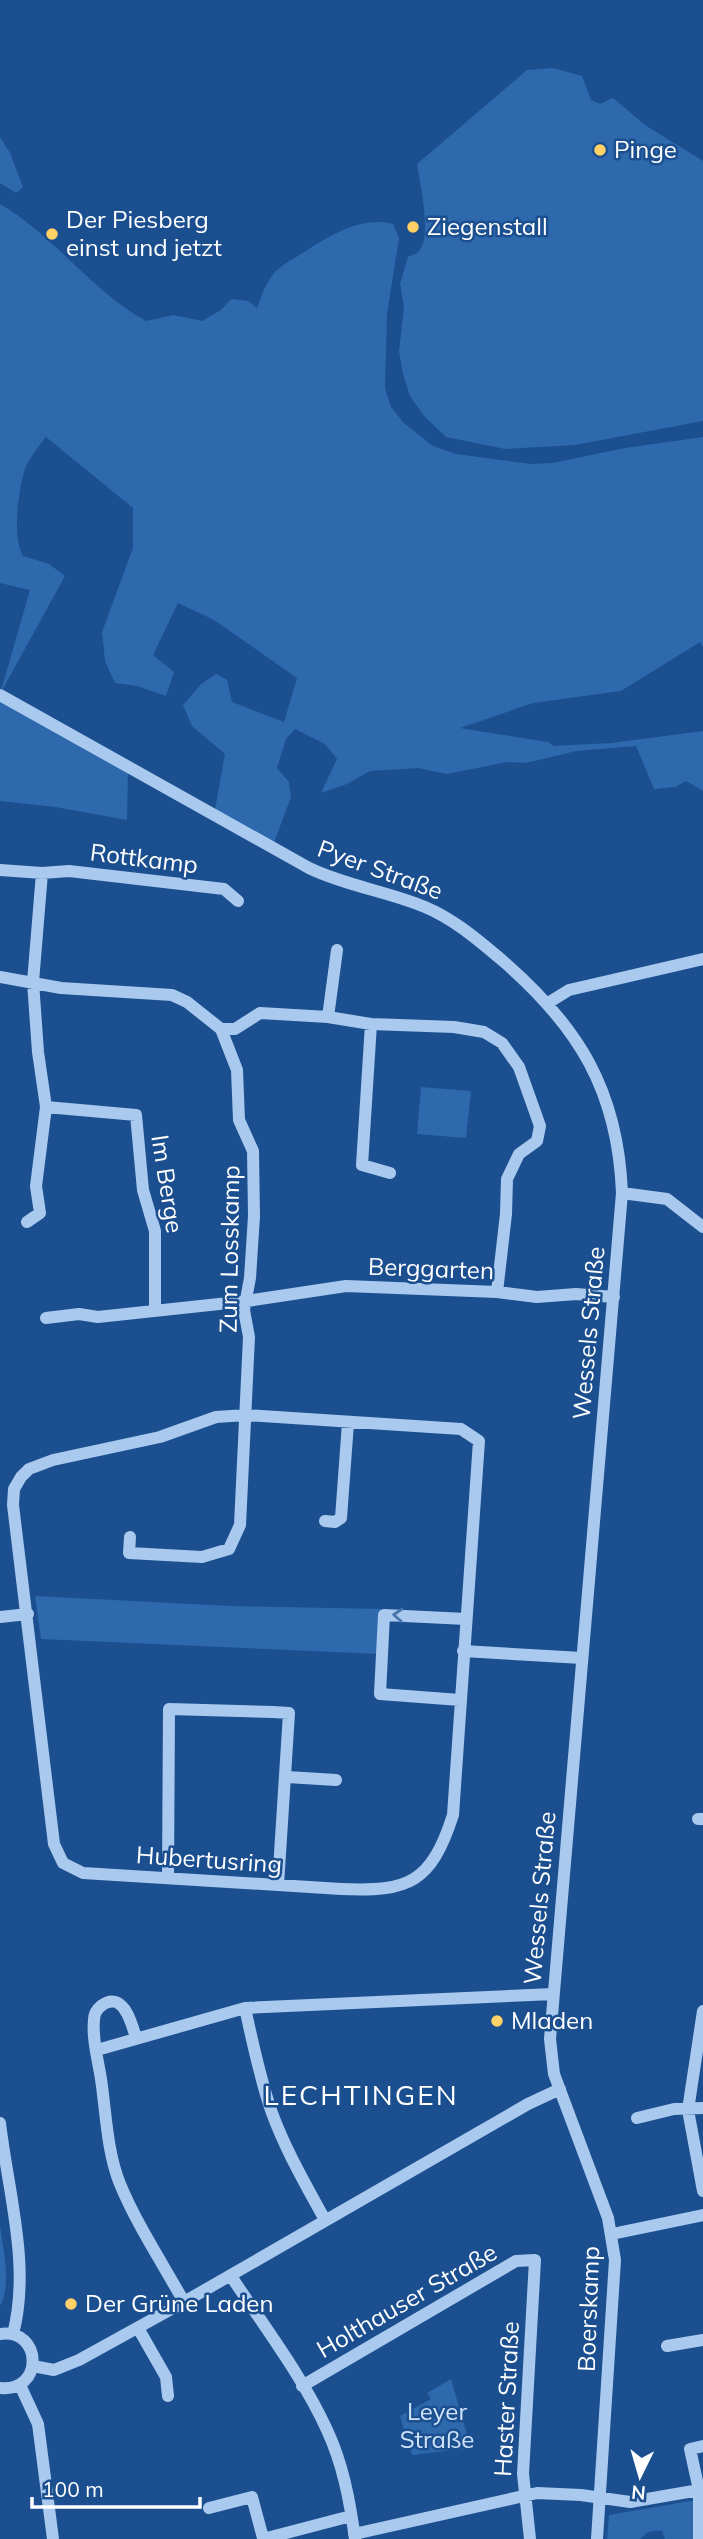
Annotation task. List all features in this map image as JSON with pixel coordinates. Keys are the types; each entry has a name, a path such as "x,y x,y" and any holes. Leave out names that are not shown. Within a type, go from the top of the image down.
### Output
{"street":[{"name":"Pyer Straße","path":"0,695 309,869 426,907 450,919 485,946 548,1003 567,1026 597,1074 615,1128 621,1160 622,1193"},
{"name":"Rottkamp","path":"0,870 42,873 69,871 224,889 238,901"},
{"path":"27,1222 40,1213 36,1186 46,1107 33,982 42,873"},
{"path":"328,1017 337,950"},
{"path":"548,1003 569,990 703,959"},
{"path":"0,977 61,988 172,995 187,1002 221,1029 235,1029 260,1013 328,1017 372,1024 454,1027 484,1032 502,1043 519,1068 540,1126 537,1141 519,1154 507,1179 497,1292"},
{"path":"372,1024 362,1165 390,1173"},
{"name":"Zum Losskamp","path":"130,1537 130,1553 202,1557 229,1549 240,1525 249,1336 244,1310 254,1216 253,1151 239,1120 237,1070 221,1029"},
{"name":"Im Berge","path":"46,1107 136,1115 143,1190 155,1231 155,1309"},
{"path":"622,1193 667,1199 703,1227"},
{"name":"Wessels Straße","path":"560,2089 551,2059 553,1994 622,1193"},
{"name":"Berggarten","path":"46,1318 79,1314 99,1317 247,1301 346,1286 497,1292 537,1297 576,1294 614,1297"},
{"name":"Hubertusring","path":"246,1415 348,1423 461,1429 479,1441 453,1815 439,1853 418,1877 402,1886 369,1890 83,1873 63,1863 54,1844 13,1505 14,1489 21,1477 29,1469 53,1460 160,1437 216,1417 246,1415"},
{"path":"325,1521 335,1522 341,1518 348,1423"},
{"path":"0,1617 28,1614"},
{"path":"460,1700 380,1694 384,1615 466,1619"},
{"path":"463,1651 582,1658"},
{"path":"168,1877 169,1709 289,1713 278,1885"},
{"path":"287,1777 337,1780"},
{"path":"97,2050 246,2008 553,1994"},
{"path":"136,2038 129,2014 124,2007 116,2003 107,2003 100,2007 95,2014 97,2050 114,2169 130,2207 184,2302"},
{"path":"246,2008 256,2059 272,2113 297,2170 325,2220"},
{"path":"703,2011 688,2110 703,2191"},
{"path":"33,2366 48,2370 60,2369 231,2276 325,2220 560,2089"},
{"name":"Boerskamp","path":"560,2089 608,2218 615,2260 597,2539"},
{"path":"637,2118 674,2109 703,2108"},
{"path":"0,2123 20,2265 19,2300 6,2334 20,2337 31,2350 33,2366 20,2385 0,2388"},
{"path":"612,2234 703,2215"},
{"name":"Holthauser Straße","path":"302,2386 516,2261 535,2260"},
{"name":"Haster Straße","path":"530,2539 523,2474 535,2260"},
{"path":"231,2276 302,2386 335,2449 355,2536 525,2495 549,2493 614,2501 641,2501 699,2490"},
{"path":"138,2328 166,2377 168,2396"},
{"path":"667,2346 703,2340"},
{"path":"20,2385 38,2424 53,2539"},
{"path":"699,2539 699,2490 690,2449 703,2446"},
{"path":"209,2508 252,2497 263,2539 351,2516"}],"green space":[{"path":"553,68 582,76 591,100 600,104 613,98 645,125 703,161 703,421 575,445 505,449 446,437 424,416 410,396 399,351 404,307 400,284 408,257 418,252 425,235 417,164 527,70"},
{"path":"0,137 10,153 23,187 16,193 0,183"},
{"path":"0,204 38,231 126,309 146,321 173,315 202,321 221,310 231,299 248,301 257,308 274,273 311,247 357,225 369,222 393,224 399,238 387,314 385,388 391,407 404,423 433,446 456,454 531,464 552,463 625,448 703,437 703,647 700,642 621,691 533,703 460,728 548,742 554,746 611,743 703,731 703,791 686,781 675,787 654,789 636,746 576,751 526,763 507,762 447,774 418,768 370,771 347,784 321,793 337,759 325,744 295,729 286,739 277,768 289,782 291,797 272,848 214,815 225,754 192,726 183,705 201,684 216,674 227,680 232,702 284,722 297,678 214,620 178,603 153,655 174,672 166,696 137,686 115,683 105,661 102,632 133,548 133,508 46,437 25,469 18,501 18,537 23,556 49,564 65,576 0,694 30,590 0,583"},
{"path":"0,695 128,767 127,820 55,807 0,801"},
{"path":"421,1087 471,1091 466,1138 417,1134"},
{"path":"35,1596 231,1606 383,1609 379,1654 41,1639"},
{"path":"0,2226 6,2278 0,2306"},
{"name":"Leyer Straße","path":"451,2379 471,2448 412,2455 400,2416 431,2399 427,2393"},
{"path":"696,2500 695,2539 665,2539 662,2531 658,2531 650,2532 640,2539 607,2539 609,2515"}],"place":[{"name":"Pinge","path":"600,150"},
{"name":"Ziegenstall","path":"413,227"},
{"name":"Der Piesberg einst und jetzt","path":"52,234"},
{"name":"Mladen","path":"497,2021"},
{"name":"Der Grüne Laden","path":"71,2304"}],"district":[{"name":"LECHTINGEN","path":"361,2095"}]}
